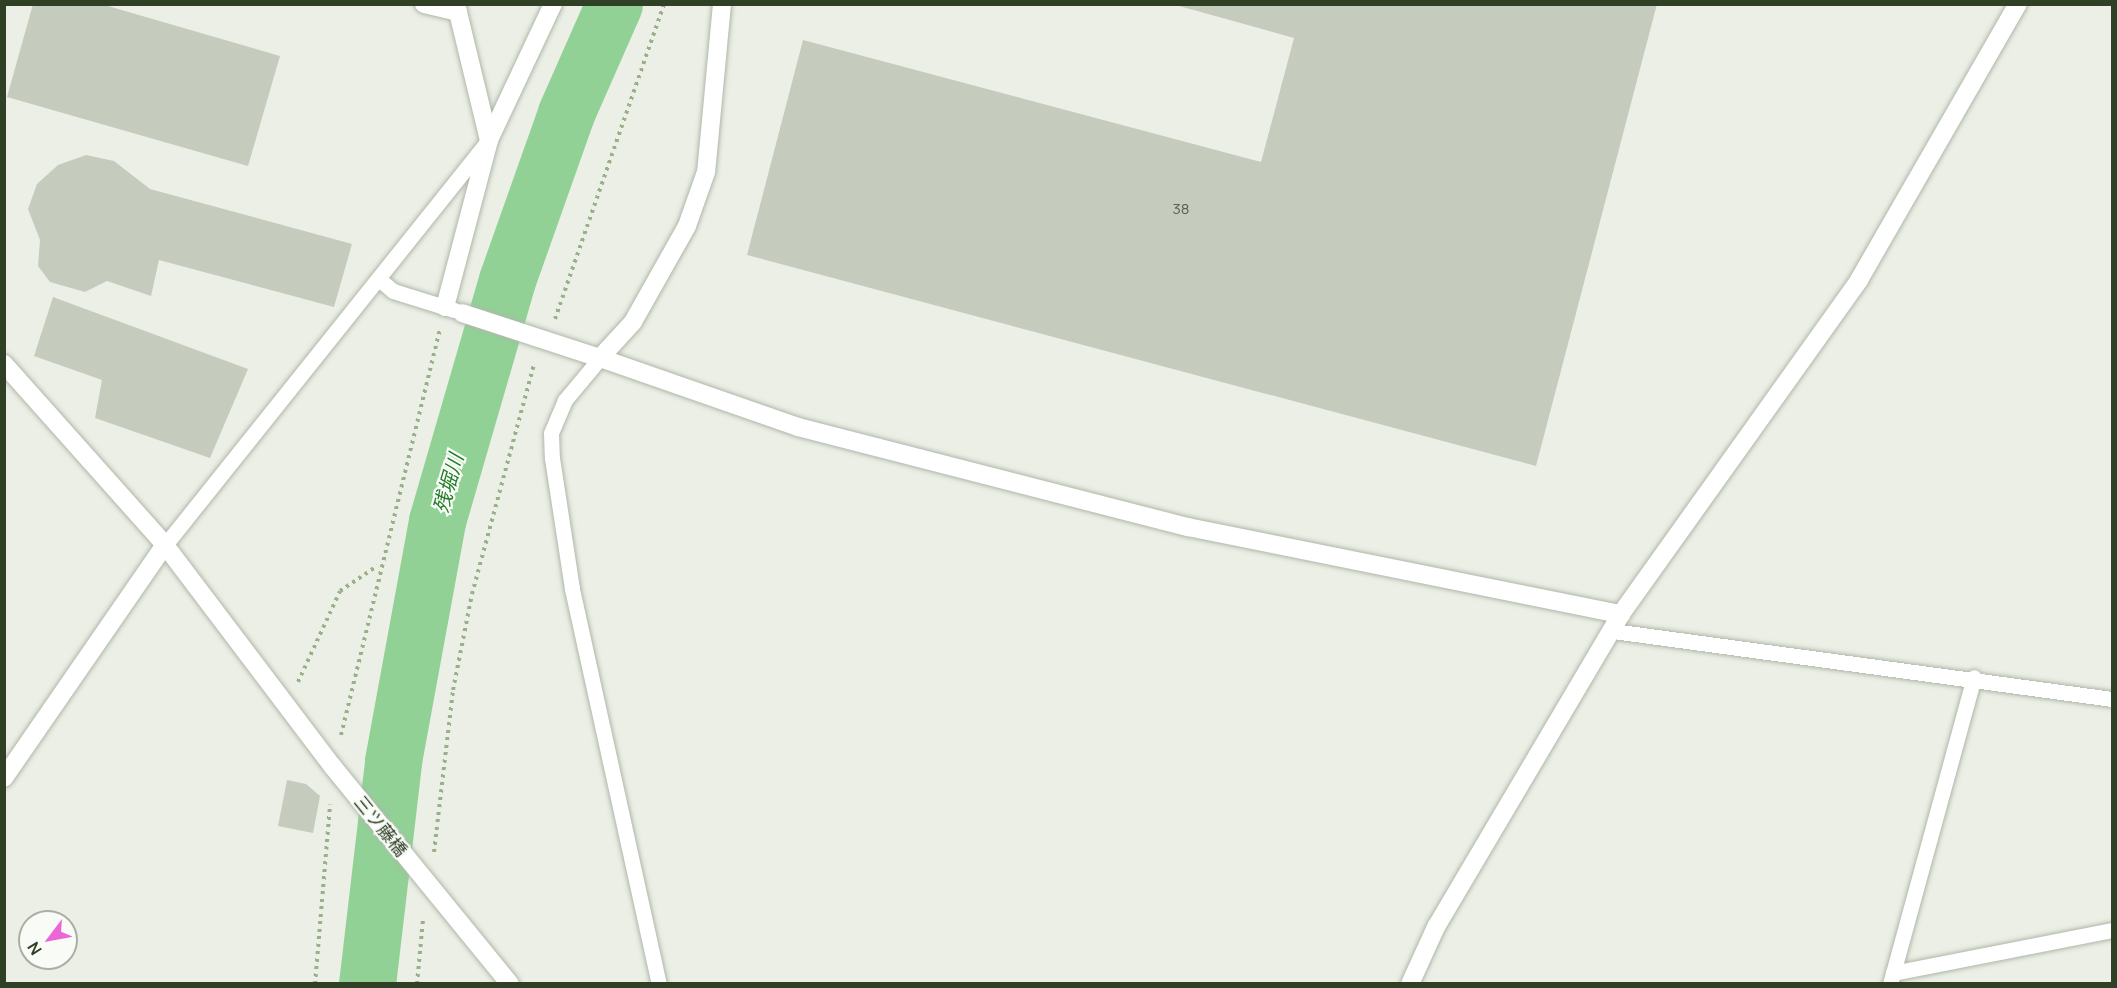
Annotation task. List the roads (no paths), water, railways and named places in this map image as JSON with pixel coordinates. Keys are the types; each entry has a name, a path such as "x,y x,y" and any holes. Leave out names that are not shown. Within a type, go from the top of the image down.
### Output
{"street":[{"path":"424,4 457,8 489,140"},
{"path":"553,4 489,140 453,310 536,344 600,358 798,427 1188,528 1621,614"},
{"path":"600,358 633,322 691,215 706,172 722,4"},
{"path":"1410,984 1436,927 1621,614 1859,280 2018,4"},
{"name":"三ツ藤橋","path":"4,364 165,545 333,767 510,984"},
{"path":"4,778 165,545"}],"lane":[{"path":"165,545 380,280 489,140"},
{"path":"380,280 393,291 453,310"},
{"path":"600,358 565,400 551,433 552,458 572,589 658,984"},
{"path":"1613,631 1974,677 2112,699"},
{"path":"1974,677 1891,978 2112,930"}],"waterway":[{"name":"残堀川","path":"367,984 393,761 437,521 507,280 566,113 614,4"}]}
